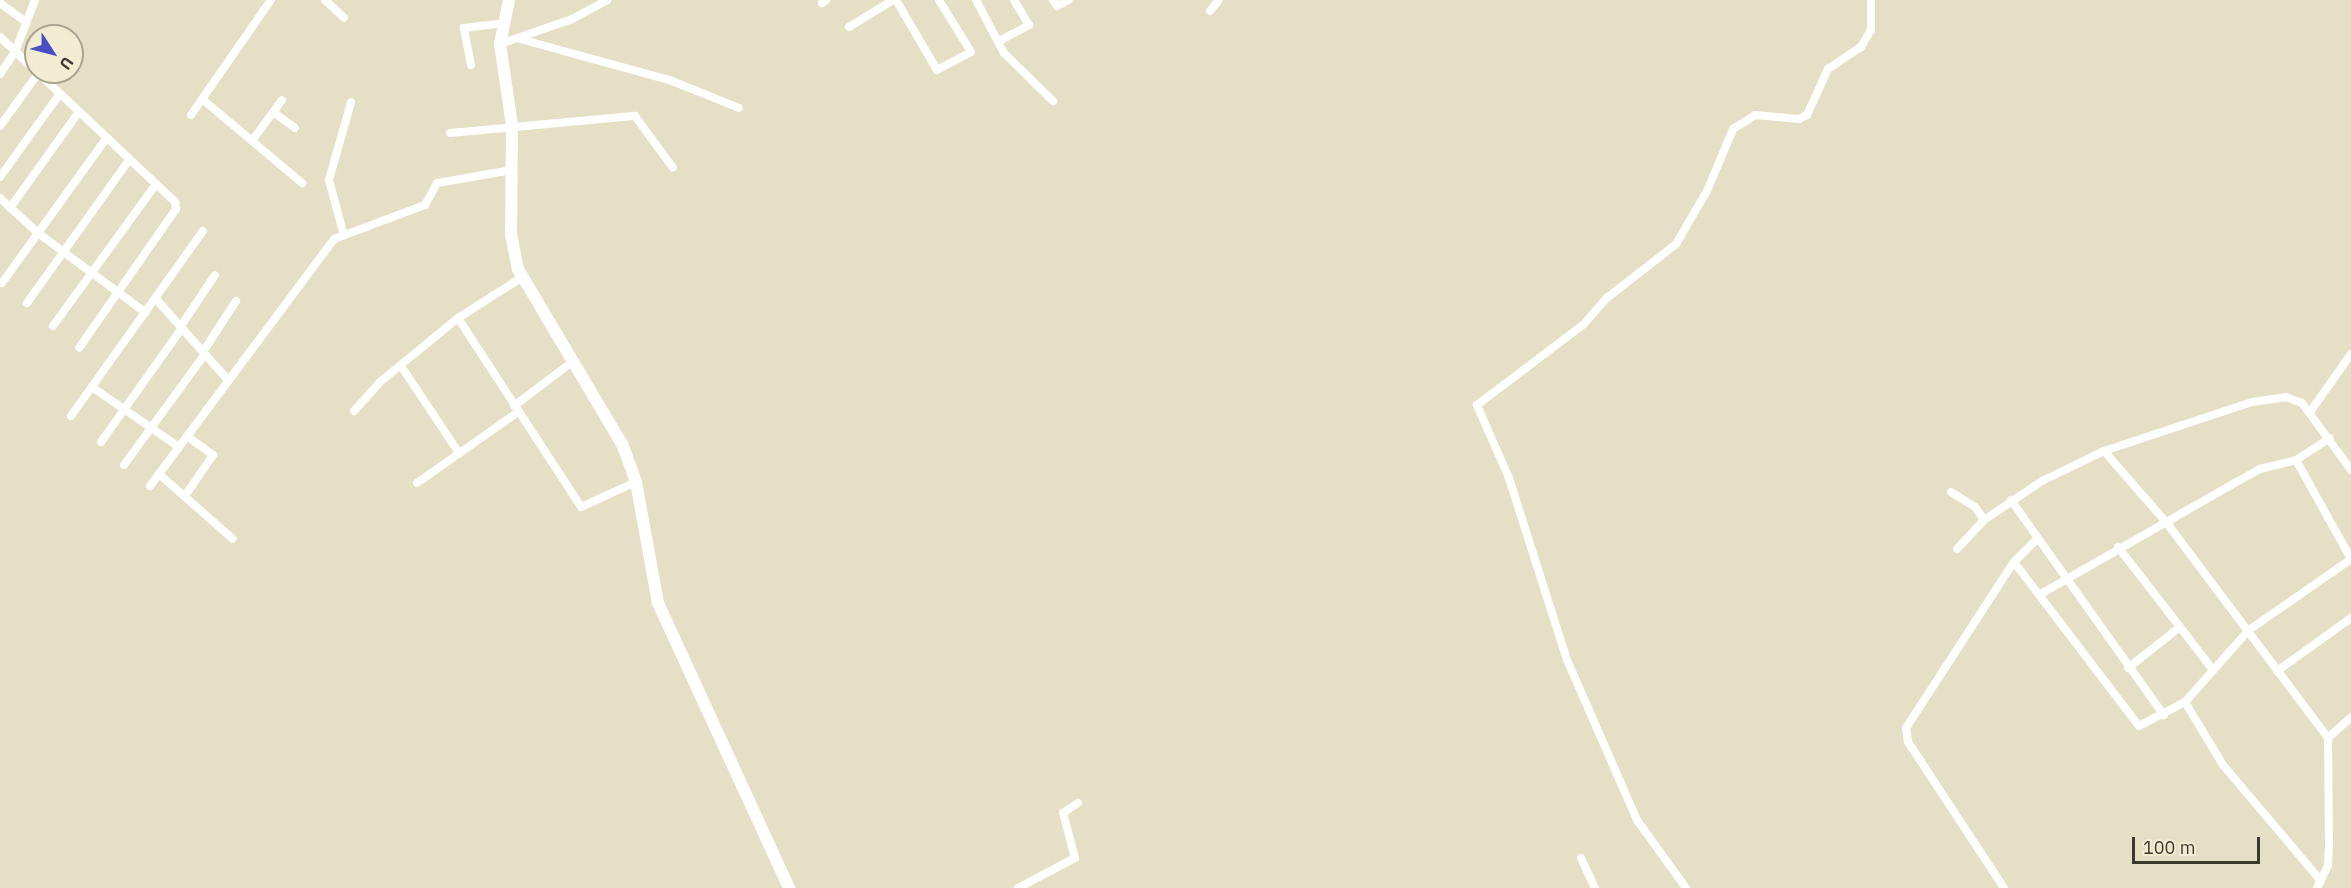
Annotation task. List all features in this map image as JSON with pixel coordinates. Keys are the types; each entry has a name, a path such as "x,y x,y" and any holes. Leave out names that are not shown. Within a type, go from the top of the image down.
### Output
{"main road":[{"path":"509,0 502,23 500,44 512,125 511,234 521,278 615,431 636,482 658,603 789,888"}],"street":[{"path":"0,74 15,52 34,0"},
{"path":"191,115 271,0"},
{"path":"325,0 344,18"},
{"path":"500,44 520,39 607,0"},
{"path":"849,27 894,0 937,70 971,52 939,0"},
{"path":"976,0 1001,40 1004,53 1053,101"},
{"path":"1001,40 1029,25 1014,0"},
{"path":"1053,0 1057,6 1069,0"},
{"path":"1210,11 1219,0"},
{"path":"1686,888 1637,820 1567,660 1509,478 1477,405 1584,324 1607,298 1676,244 1707,191 1733,129 1755,115 1799,119 1807,115 1828,69 1861,47 1871,30 1871,0"},
{"path":"2,9 25,21"},
{"path":"471,65 466,25 502,23"},
{"path":"0,37 24,61"},
{"path":"520,39 672,81 739,108"},
{"path":"0,126 30,84"},
{"path":"47,84 175,202 176,209 79,348"},
{"path":"0,177 59,95"},
{"path":"202,99 254,138 302,183"},
{"path":"254,138 282,100"},
{"path":"343,232 329,180 351,102"},
{"path":"273,112 295,128"},
{"path":"10,208 78,113"},
{"path":"450,133 512,125 635,116 673,168"},
{"path":"2,283 106,139"},
{"path":"27,303 129,160"},
{"path":"150,486 317,257 343,232 420,207 437,183 512,170"},
{"path":"53,326 156,184"},
{"path":"0,198 38,233 146,313"},
{"path":"71,416 203,231"},
{"path":"101,442 182,328 215,275"},
{"path":"354,411 400,366 458,318 521,278"},
{"path":"156,299 228,380"},
{"path":"124,465 204,353 236,301"},
{"path":"458,318 580,507 636,482"},
{"path":"2310,412 2351,354"},
{"path":"417,483 516,409 572,362"},
{"path":"400,366 459,453"},
{"path":"92,387 179,447"},
{"path":"1957,549 1984,520 2011,500 2104,451 2252,402 2286,397 2310,412 2351,470"},
{"path":"184,496 213,455 187,436"},
{"path":"2039,595 2118,547 2260,469 2296,460 2330,438"},
{"path":"2104,451 2166,522 2328,738 2329,848 2319,885"},
{"path":"2014,562 2136,725 2164,715 2185,702 2249,630 2351,559 2296,460"},
{"path":"159,474 233,538"},
{"path":"1951,492 1975,507 1984,520"},
{"path":"2011,500 2068,576 2128,668 2164,715"},
{"path":"2004,888 1908,742 1906,728 1937,674 2014,562 2038,538"},
{"path":"2118,547 2213,670"},
{"path":"2277,671 2351,618"},
{"path":"2128,668 2180,627"},
{"path":"2185,702 2223,765 2319,885"},
{"path":"2328,738 2351,717"},
{"path":"1018,888 1075,858 1063,813 1078,802"},
{"path":"1581,858 1595,888"}]}
